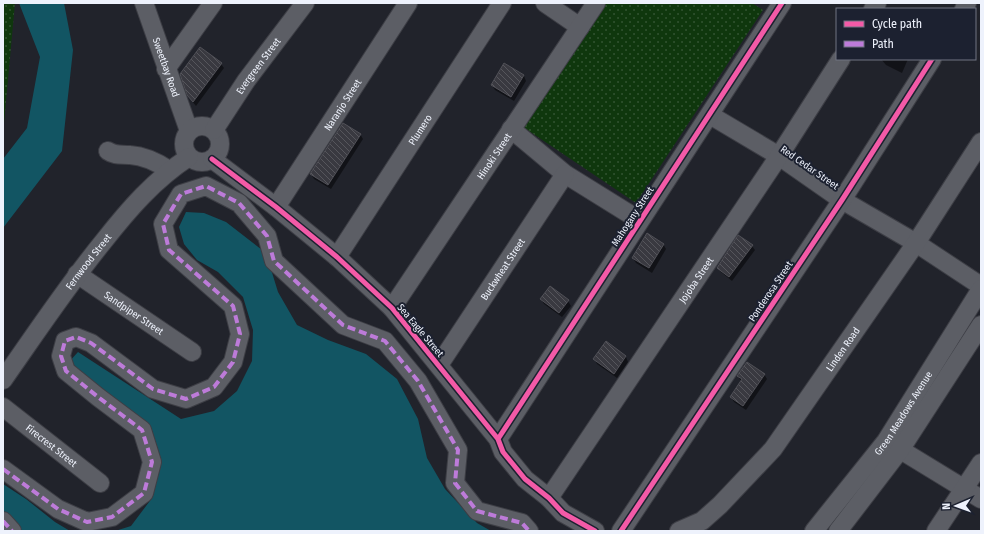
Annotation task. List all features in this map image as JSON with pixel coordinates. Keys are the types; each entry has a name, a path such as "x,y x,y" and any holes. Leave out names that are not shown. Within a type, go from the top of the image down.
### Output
{"street":[{"name":"Sweetbay Road","path":"144,3 189,131"},
{"path":"166,69 213,3"},
{"name":"Evergreen Street","path":"214,130 246,81 305,3"},
{"name":"Naranjo Street","path":"276,207 408,3"},
{"name":"Plumero","path":"337,257 502,3"},
{"path":"545,3 580,26"},
{"name":"Hinoki Street","path":"392,308 596,3"},
{"name":"Mahogany Street","path":"498,440 639,220 710,115 778,4"},
{"name":"Jojoba Street","path":"549,498 779,156 840,60"},
{"name":"Ponderosa Street","path":"621,531 842,200 931,60"},
{"name":"Red Cedar Street","path":"710,115 779,156 842,200 916,243 981,287"},
{"path":"201,126 214,130 218,136 219,148 212,159 197,162 189,157 186,152 184,141 189,131 201,126"},
{"path":"511,129 565,174 639,220"},
{"name":"Linden Road","path":"679,531 702,521 773,449 916,243 981,142"},
{"path":"108,151 114,154 131,155 155,160 169,170"},
{"name":"Fernwood Street","path":"3,380 77,274 134,203 169,170 189,157"},
{"name":"Sea Eagle Street","path":"212,159 276,207 337,257 392,308 498,440 503,452 525,479 549,498 563,513 595,531"},
{"name":"Buckwheat Street","path":"439,365 565,174"},
{"path":"3,469 58,509 87,522 112,517 144,493 152,462 142,430 66,371 61,356 65,342 76,337 91,343 153,389 186,400 214,387 233,362 240,334 233,306 170,250 163,224 181,194 206,186 239,203 267,236 274,261 343,326 385,341 418,381 458,450 455,483 477,511 522,524 530,531"},
{"name":"Sandpiper Street","path":"77,274 192,352"},
{"name":"Green Meadows Avenue","path":"838,531 893,445 981,287"},
{"name":"Green Meadows Avenue","path":"814,531 893,445 981,325"},
{"name":"Firecrest Street","path":"3,407 100,483"},
{"path":"893,445 981,498"},
{"path":"936,531 981,463"},
{"path":"3,521 12,531"}],"green space":[{"path":"3,3 15,3 3,134"},
{"path":"605,3 752,3 763,10 636,203 523,127"}],"water":[{"path":"19,3 64,3 73,50 62,151 3,228 3,159 27,128 40,57"},
{"path":"186,212 204,213 226,222 266,253 278,292 297,325 328,340 366,354 397,379 418,419 427,458 445,489 477,523 491,531 115,531 131,526 152,498 156,457 68,363 78,352 181,419 214,411 237,391 252,361 253,330 243,297 218,272 197,260 184,244 179,227"},
{"path":"3,484 26,499 55,522 70,531 15,531 3,515"}],"building":[{"path":"200,47 222,63 193,102 187,95 180,74"},
{"path":"504,63 524,75 511,97 491,85"},
{"path":"343,123 361,134 328,185 310,174"},
{"path":"647,233 664,244 649,268 632,258"},
{"path":"738,235 753,245 729,277 717,268"},
{"path":"550,286 569,300 559,313 540,299"},
{"path":"606,341 626,356 614,374 593,359"},
{"path":"747,362 765,374 743,406 730,397 742,379 737,376"}],"marked path":[{"path":"3,469 58,509 87,522 112,517 144,493 152,462 142,430 66,371 61,356 65,341 76,337 91,343 153,389 186,399 214,387 233,362 240,334 233,306 169,250 163,224 181,194 206,186 239,203 267,236 274,261 343,325 385,341 418,381 458,450 455,483 477,511 522,523 529,531"},
{"path":"3,521 12,531"}],"cycle path":[{"path":"498,439 782,3"},
{"path":"621,531 842,200 931,60"},
{"path":"212,159 276,207 337,257 392,308 498,439 503,452 525,479 549,498 563,513 595,531"}]}
